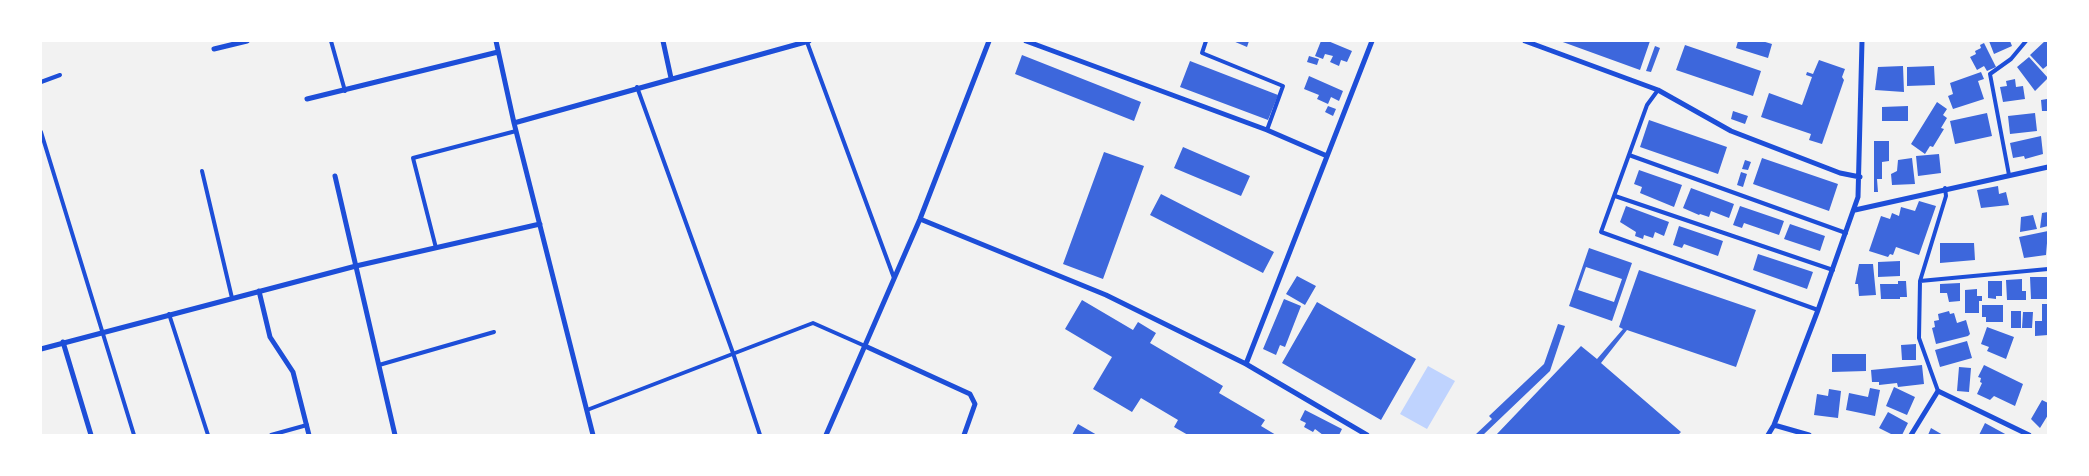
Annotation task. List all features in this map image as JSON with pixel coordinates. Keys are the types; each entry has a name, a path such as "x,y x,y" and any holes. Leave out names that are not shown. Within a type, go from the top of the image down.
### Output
{"street":[{"path":"214,50 247,41"},
{"path":"496,41 514,123 594,435"},
{"path":"663,41 672,78"},
{"path":"826,435 920,219 989,41"},
{"path":"1026,41 1267,130 1327,156"},
{"path":"1246,364 1372,41"},
{"path":"1525,41 1658,90 1731,131 1840,173 1860,177"},
{"path":"1768,435 1774,425 1855,210 1860,177 1862,41"},
{"path":"514,123 637,87 808,42"},
{"path":"308,99 498,52"},
{"path":"1855,210 1944,188 2048,167"},
{"path":"335,176 395,435"},
{"path":"920,219 1106,295 1246,364 1367,435"},
{"path":"41,349 101,331 356,266 540,224"},
{"path":"259,291 270,336 293,372 309,435"},
{"path":"63,342 91,435"},
{"path":"865,346 970,394 975,404 964,435"},
{"path":"1911,435 1938,391 2029,435"},
{"path":"1774,425 1809,435"}],"lane":[{"path":"331,41 345,91"},
{"path":"1206,41 1202,53 1283,86 1267,130"},
{"path":"2009,175 1990,74 2011,59 2026,41"},
{"path":"808,42 894,278"},
{"path":"41,82 60,75"},
{"path":"637,87 733,353 760,435"},
{"path":"1658,90 1647,105 1601,232 1818,310"},
{"path":"436,248 413,158 516,131"},
{"path":"41,132 134,435"},
{"path":"1629,156 1846,233"},
{"path":"202,171 232,298"},
{"path":"1938,391 1919,338 1920,281 1946,196 1944,188"},
{"path":"1614,196 1832,270"},
{"path":"1920,281 2048,269"},
{"path":"169,314 208,435"},
{"path":"587,410 813,323 865,346"},
{"path":"379,365 494,332"},
{"path":"271,435 307,425"}],"water":[{"path":"1428,366 1455,381 1427,429 1400,414"}],"building":[{"path":"1233,41 1249,41 1247,47"},
{"path":"1321,41 1328,41 1352,51 1347,62 1341,60 1339,66 1330,62 1333,56 1325,54 1323,59 1315,56"},
{"path":"1560,41 1650,41 1640,70"},
{"path":"1738,41 1762,41 1772,44 1768,58 1736,48"},
{"path":"1989,41 2010,41 2012,46 1994,54"},
{"path":"2045,41 2048,41 2048,65 2043,69 2030,55"},
{"path":"1984,43 1996,67 1987,71 1984,66 1977,70 1970,57 1976,54 1975,51 1981,48 1980,45"},
{"path":"1685,45 1761,71 1753,96 1676,70"},
{"path":"1655,46 1660,48 1651,72 1646,71"},
{"path":"1022,55 1141,102 1134,121 1015,74"},
{"path":"1309,56 1319,59 1317,65 1307,62"},
{"path":"2029,57 2048,78 2035,91 2017,67"},
{"path":"1819,60 1845,69 1842,77 1844,80 1822,144 1809,140 1811,134 1761,117 1769,93 1802,105 1812,77 1806,75 1807,72 1813,74"},
{"path":"1190,61 1278,95 1268,120 1180,87"},
{"path":"1903,66 1904,92 1875,90 1878,67"},
{"path":"1934,66 1935,85 1907,86 1907,67"},
{"path":"1981,72 1984,79 1978,81 1984,99 1953,109 1948,96 1953,94 1950,83"},
{"path":"1309,76 1343,91 1339,101 1331,97 1328,104 1317,99 1319,95 1304,89"},
{"path":"2015,79 2016,87 2023,86 2025,99 2003,102 2000,87 2007,86 2006,81"},
{"path":"2047,99 2048,111 2042,111 2041,100"},
{"path":"1937,102 1947,109 1943,115 1947,118 1941,128 1944,129 1933,147 1930,146 1925,154 1911,144"},
{"path":"1328,106 1336,109 1333,116 1325,112"},
{"path":"1908,106 1908,121 1882,121 1882,107"},
{"path":"1733,111 1748,116 1745,124 1731,119"},
{"path":"1987,113 1992,136 1955,144 1950,121"},
{"path":"2035,113 2037,131 2010,134 2008,116"},
{"path":"1649,120 1727,147 1718,174 1640,147"},
{"path":"2041,136 2043,154 2025,159 2024,156 2013,158 2010,143"},
{"path":"1874,141 1889,141 1889,161 1882,162 1882,179 1877,179 1878,192 1874,192"},
{"path":"1183,147 1250,176 1241,196 1174,168"},
{"path":"1104,152 1144,166 1103,279 1063,264"},
{"path":"1939,154 1941,173 1918,176 1916,156"},
{"path":"1762,158 1838,184 1829,211 1753,184"},
{"path":"1912,158 1915,184 1892,185 1891,174 1897,171 1898,160"},
{"path":"1745,160 1751,162 1748,170 1742,169"},
{"path":"1639,170 1682,185 1674,207 1640,193 1642,187 1634,184"},
{"path":"1741,172 1747,174 1743,187 1737,185"},
{"path":"1998,186 1999,194 2006,192 2009,205 1981,208 1977,190"},
{"path":"1691,188 1734,204 1729,218 1711,211 1709,217 1699,215 1683,208"},
{"path":"1161,194 1274,252 1263,273 1150,215"},
{"path":"1919,201 1936,206 1919,255 1896,247 1893,255 1890,254 1888,257 1869,251 1881,216 1890,219 1892,213 1899,216 1901,207 1915,211"},
{"path":"1626,206 1669,222 1664,236 1655,232 1653,238 1644,235 1643,239 1635,236 1636,232 1620,222"},
{"path":"1740,206 1784,221 1779,235 1744,223 1742,228 1733,225"},
{"path":"2048,212 2048,226 2040,228 2042,213"},
{"path":"2033,215 2037,229 2020,232 2021,217"},
{"path":"1790,224 1825,236 1820,251 1784,239"},
{"path":"1679,226 1723,241 1718,256 1684,244 1682,248 1673,245"},
{"path":"2048,231 2046,255 2024,258 2019,237"},
{"path":"1940,243 1974,243 1975,260 1940,263"},
{"path":"1589,248 1632,263 1612,321 1569,306","holes":["1586,267 1622,279 1614,302 1578,290"]},
{"path":"1758,254 1813,272 1807,289 1753,270"},
{"path":"1900,261 1900,276 1878,277 1878,262"},
{"path":"1859,264 1873,264 1876,295 1859,296 1858,284 1855,284"},
{"path":"1639,270 1756,310 1736,367 1627,330 1601,363 1681,432 1678,435 1496,435 1581,346 1597,359 1623,329 1619,327"},
{"path":"1297,276 1316,286 1305,305 1286,294"},
{"path":"2030,277 2048,277 2048,299 2031,299"},
{"path":"2022,279 2022,291 2026,291 2026,300 2007,300 2006,280"},
{"path":"1898,281 1906,281 1907,297 1881,299 1880,284 1898,284"},
{"path":"1988,281 2002,281 2002,296 1996,296 1996,299 1988,298"},
{"path":"1960,283 1960,301 1949,302 1947,293 1940,293 1940,284"},
{"path":"1977,289 1977,296 1982,296 1982,301 1979,301 1979,313 1965,313 1965,290"},
{"path":"1284,299 1301,306 1285,347 1280,345 1276,355 1263,349"},
{"path":"1082,300 1133,330 1138,322 1156,333 1150,343 1223,386 1219,393 1265,420 1261,426 1276,435 1188,435 1174,427 1178,420 1141,398 1132,412 1093,389 1112,357 1065,329"},
{"path":"1317,302 1416,359 1381,420 1282,363"},
{"path":"2042,304 2048,304 2048,335 2035,336 2035,321 2042,321"},
{"path":"1982,305 2003,305 2003,322 1986,322 1986,317 1982,317"},
{"path":"1949,311 1950,314 1954,313 1957,323 1966,320 1970,334 1936,344 1932,328 1935,327 1934,321 1939,320 1938,314"},
{"path":"2011,311 2021,311 2021,328 2011,328"},
{"path":"2023,312 2033,312 2032,328 2022,328"},
{"path":"1558,324 1565,326 1550,371 1483,435 1475,435 1492,419 1489,416 1544,364"},
{"path":"1987,327 2014,337 2006,359 1987,351 1989,347 1981,344"},
{"path":"1967,341 1972,358 1940,367 1935,350"},
{"path":"1916,344 1916,360 1902,360 1901,345"},
{"path":"1832,354 1866,354 1866,371 1832,372"},
{"path":"1922,365 1924,384 1898,387 1897,383 1879,385 1879,382 1872,382 1871,370"},
{"path":"1984,365 2023,384 2015,406 1994,396 1990,400 1977,394 1982,383 1980,382 1981,378 1978,377"},
{"path":"1959,367 1971,368 1969,392 1957,391"},
{"path":"1894,387 1915,397 1907,415 1886,406"},
{"path":"1870,388 1880,390 1875,416 1846,410 1849,393 1868,397"},
{"path":"1829,389 1841,391 1838,418 1814,415 1817,394 1828,396"},
{"path":"2042,400 2048,403 2048,415 2040,428 2031,419"},
{"path":"1305,410 1342,429 1339,435 1323,435 1315,429 1313,432 1304,427 1306,423 1300,420"},
{"path":"1888,412 1908,423 1902,435 1893,435 1879,428"},
{"path":"1985,423 2007,435 1979,435"},
{"path":"1078,424 1097,435 1072,435"},
{"path":"1931,428 1943,435 1928,435"}]}
